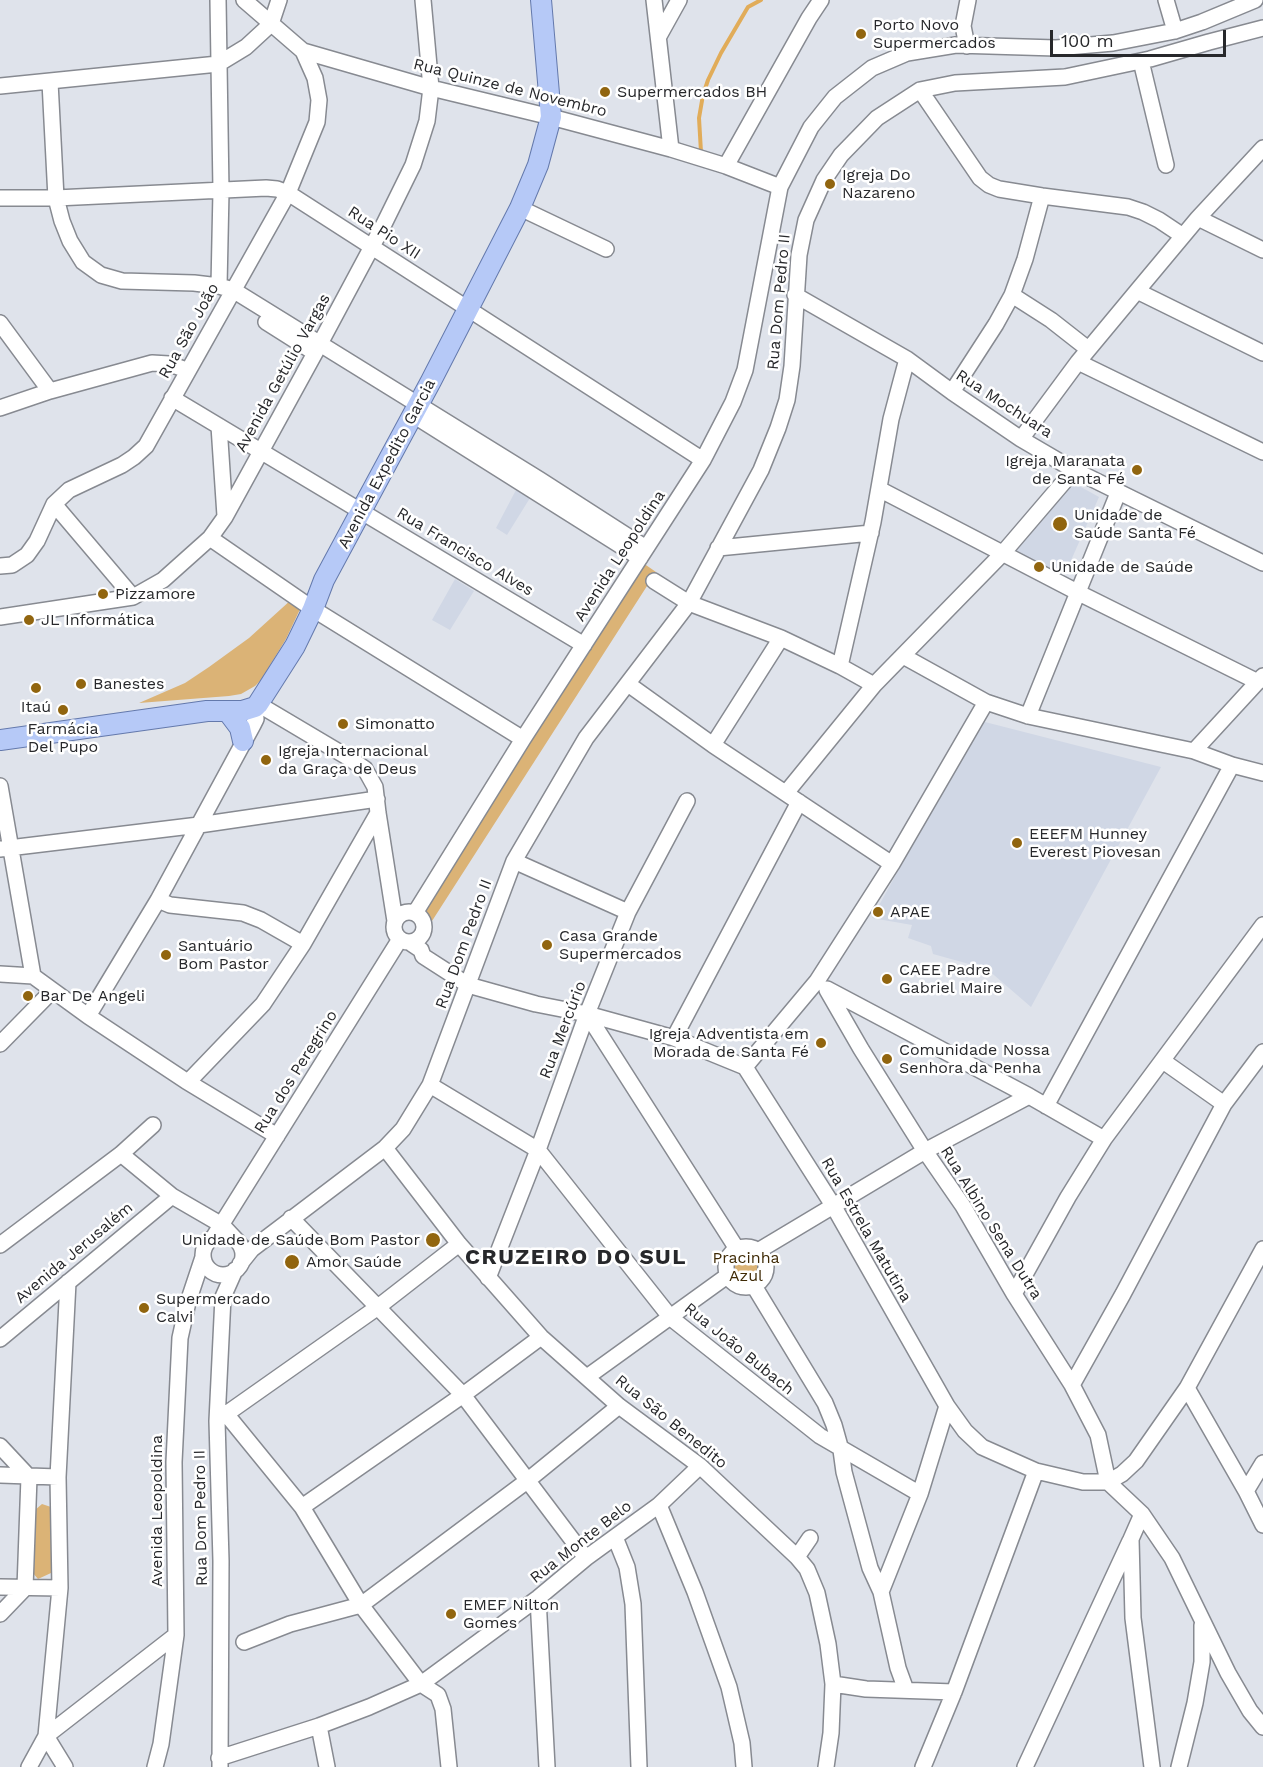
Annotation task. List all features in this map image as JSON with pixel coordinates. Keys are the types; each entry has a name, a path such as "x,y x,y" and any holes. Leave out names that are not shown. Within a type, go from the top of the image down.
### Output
{"main road":[{"name":"Avenida Expedito Garcia","path":"256,706 289,655 324,580 520,208 538,165 551,117 541,0"},
{"path":"0,740 207,711 242,711 256,706"},
{"path":"228,712 240,728 243,741"},
{"path":"0,728 32,734"}],"street":[{"path":"218,0 218,64 227,292"},
{"name":"Rua Quinze de Novembro","path":"244,0 303,51 431,88 670,149 726,166 780,188"},
{"path":"0,87 218,64 246,47 272,24 279,0"},
{"name":"Avenida Getúlio Vargas","path":"0,617 133,597 163,580 210,538 225,517 372,246 413,165 427,121 431,88 423,0"},
{"path":"654,0 670,149"},
{"path":"659,36 679,0"},
{"path":"726,166 821,0"},
{"path":"967,46 963,26 968,0"},
{"path":"1166,0 1175,31"},
{"name":"Avenida Leopoldina","path":"415,913 703,460 733,402 745,370 780,188 811,127 835,97 872,68 907,53 956,45 1056,48 1113,43 1175,31 1255,0"},
{"path":"1202,22 1209,42"},
{"name":"Rua Dom Pedro II","path":"220,1763 223,1297 238,1267 252,1249 384,1148 403,1129 430,1085 514,861 586,738 688,603 761,470 787,400 792,366 799,255 806,220 824,180 841,155 877,118 920,90 955,83 1065,77 1141,61 1263,28"},
{"name":"Rua São João","path":"0,566 12,565 27,555 37,541 54,504 69,490 122,465 146,446 227,292 288,193 317,122 319,100 315,78 303,51"},
{"path":"1141,61 1166,165"},
{"path":"50,82 56,198 70,242 83,262 101,275 122,281 194,283 227,292 643,553"},
{"path":"920,90 980,178 989,185 999,189 1042,196 1128,207 1159,220 1183,236"},
{"path":"1021,439 1078,362 1137,291 1198,218 1263,148"},
{"name":"Rua Pio XII","path":"0,198 56,198 278,189 372,246 703,460"},
{"path":"952,392 1012,295 1025,259 1042,196"},
{"path":"520,208 606,249"},
{"path":"1198,218 1263,250"},
{"path":"1137,291 1263,353"},
{"name":"Rua Mochuara","path":"795,295 907,360 1021,439 1074,470 1263,563"},
{"path":"1012,295 1051,320 1089,349"},
{"path":"0,322 50,391"},
{"path":"840,666 871,533 891,418 907,360"},
{"path":"1078,362 1263,452"},
{"path":"0,408 50,391 152,363 169,364 187,370"},
{"name":"Rua Francisco Alves","path":"172,398 584,645"},
{"path":"219,426 225,517"},
{"path":"674,1038 793,797 874,685 1003,553 1074,470"},
{"path":"879,489 1079,593 1261,679 1194,751"},
{"path":"1028,716 1118,493"},
{"path":"54,504 133,597"},
{"path":"718,548 871,533"},
{"path":"210,538 312,609 523,740"},
{"path":"654,581 688,603 781,638 874,685"},
{"path":"713,745 781,638"},
{"path":"903,656 986,702 1028,716 1194,751 1232,765 1263,772"},
{"path":"628,684 713,745 892,864"},
{"path":"88,1016 158,900 199,825 256,719 256,706 349,758 365,770 375,787 395,921 394,928 396,934 413,942 423,956 468,985 674,1038 745,1066 822,986 986,702"},
{"path":"1046,1106 1232,765"},
{"path":"0,786 5,849 33,976"},
{"name":"Rua Mercúrio","path":"488,1278 538,1150 587,1014 628,912 687,801"},
{"path":"5,849 377,806"},
{"path":"186,1081 190,1080 263,1004 303,944 377,806"},
{"path":"514,861 628,912"},
{"path":"158,900 170,905 243,912 303,944"},
{"path":"395,921 407,912 421,917 424,930 413,942"},
{"path":"1014,1294 1068,1197 1104,1139 1263,925"},
{"name":"Rua dos Peregrino","path":"213,1238 277,1136 413,942"},
{"path":"0,974 33,976 88,1016 186,1081 277,1136"},
{"path":"822,986 1029,1096 1104,1139"},
{"name":"Rua Albino Sena Dutra","path":"822,986 925,1151 963,1206 1071,1385 1098,1435 1108,1482"},
{"path":"0,1044 52,991"},
{"path":"587,1014 737,1249"},
{"path":"1071,1385 1224,1104 1263,1052"},
{"path":"1163,1061 1224,1104"},
{"name":"Rua Estrela Matutina","path":"745,1066 834,1207 947,1406 965,1431 982,1447 1036,1471 1083,1482 1108,1482"},
{"name":"Rua João Bubach","path":"430,1085 538,1150 671,1318 802,1423 841,1450 920,1494"},
{"path":"758,1251 925,1151 1029,1096"},
{"path":"0,1245 122,1154 153,1125"},
{"name":"Rua São Benedito","path":"384,1148 459,1244 541,1337 619,1406 700,1466 807,1569 817,1593 828,1644 833,1684 831,1733 826,1767"},
{"path":"122,1154 172,1196 222,1225 237,1241 242,1254 238,1267 226,1275 216,1274 207,1268 203,1257 205,1246 213,1238 223,1235 237,1241"},
{"name":"Avenida Jerusalém","path":"0,1339 172,1196"},
{"path":"291,1218 463,1395 586,1558"},
{"path":"449,1767 443,1709 438,1695 421,1684 361,1605 302,1507 222,1418 378,1307 459,1244"},
{"path":"748,1247 758,1251 764,1259 766,1269 762,1279 748,1288 734,1284 727,1276 725,1266 730,1254 737,1249 748,1247"},
{"path":"1263,1250 1187,1388 1137,1461 1108,1482 1142,1514 1172,1558 1202,1622 1250,1711 1263,1727"},
{"name":"Avenida Leopoldina","path":"155,1767 161,1744 176,1635 174,1462 180,1338 188,1302 203,1257"},
{"path":"587,1377 727,1276"},
{"path":"29,1767 45,1736 60,1588 58,1478 68,1282"},
{"path":"754,1286 825,1402 834,1425 870,1568 881,1592 898,1668 906,1690"},
{"path":"302,1507 463,1395 541,1337"},
{"path":"1187,1388 1263,1525"},
{"path":"244,1642 290,1624 361,1605 527,1481 619,1406"},
{"path":"881,1592 920,1494 947,1406"},
{"path":"0,1446 29,1477 26,1588 0,1614"},
{"path":"1246,1491 1263,1463"},
{"name":"Rua Monte Belo","path":"220,1763 369,1707 421,1684 659,1505 700,1466"},
{"path":"940,1767 924,1764 954,1692 1036,1471"},
{"path":"0,1475 58,1478"},
{"path":"659,1505 695,1592 729,1687 742,1743 744,1767"},
{"path":"1025,1767 1142,1514"},
{"path":"615,1537 627,1567 633,1604 639,1767"},
{"path":"797,1557 810,1538"},
{"path":"1131,1539 1133,1617 1152,1767"},
{"path":"0,1587 60,1588"},
{"path":"537,1598 547,1767"},
{"path":"1179,1767 1195,1704 1202,1662 1202,1622"},
{"path":"45,1736 176,1635"},
{"path":"833,1684 866,1689 954,1692"},
{"path":"319,1726 327,1767"},
{"path":"45,1736 65,1767"}],"shaded area":[{"name":"Unidade de Saúde Santa Fé","path":"1070,481 1099,497 1065,574 1009,550"},
{"path":"516,490 530,498 507,535 496,528"},
{"path":"455,579 474,591 450,630 432,620"},
{"name":"EEEFM Hunney Everest Piovesan","path":"981,721 1161,767 1031,1007 987,969 933,954 931,946 908,938 912,925 872,918"}],"green space":[{"path":"643,563 656,572 432,921 422,915"},
{"path":"292,599 302,605 286,639 255,686 241,694 229,696 139,703 185,683 209,667 249,638"},
{"name":"Pracinha Azul","path":"746,1247 754,1248 760,1253 765,1259 765,1275 760,1281 754,1286 746,1287 738,1286 732,1281 727,1275 726,1267 727,1259 732,1253 738,1248"},
{"path":"42,1504 54,1508 51,1573 38,1579 32,1572 35,1510"}],"waterway":[{"path":"701,152 699,118 708,80 748,7 761,0"}],"place":[{"name":"Porto Novo Supermercados","path":"861,34"},
{"name":"Supermercados BH","path":"605,92"},
{"name":"Igreja Do Nazareno","path":"830,184"},
{"name":"Igreja Maranata de Santa Fé","path":"1137,470"},
{"name":"Unidade de Saúde Santa Fé","path":"1060,524"},
{"name":"Unidade de Saúde","path":"1039,567"},
{"name":"Pizzamore","path":"103,594"},
{"name":"JL Informática","path":"29,620"},
{"name":"Banestes","path":"81,684"},
{"name":"Itaú","path":"36,688"},
{"name":"Farmácia Del Pupo","path":"63,710"},
{"name":"Simonatto","path":"343,724"},
{"name":"Igreja Internacional da Graça de Deus","path":"266,760"},
{"name":"EEEFM Hunney Everest Piovesan","path":"1017,843"},
{"name":"APAE","path":"878,912"},
{"name":"Casa Grande Supermercados","path":"547,945"},
{"name":"Santuário Bom Pastor","path":"166,955"},
{"name":"CAEE Padre Gabriel Maire","path":"887,979"},
{"name":"Bar De Angeli","path":"28,996"},
{"name":"Igreja Adventista em Morada de Santa Fé","path":"821,1043"},
{"name":"Comunidade Nossa Senhora da Penha","path":"887,1059"},
{"name":"Unidade de Saúde Bom Pastor","path":"433,1240"},
{"name":"Amor Saúde","path":"292,1262"},
{"name":"Supermercado Calvi","path":"144,1308"},
{"name":"EMEF Nilton Gomes","path":"451,1614"}],"district":[{"name":"CRUZEIRO DO SUL","path":"576,1258"}]}
